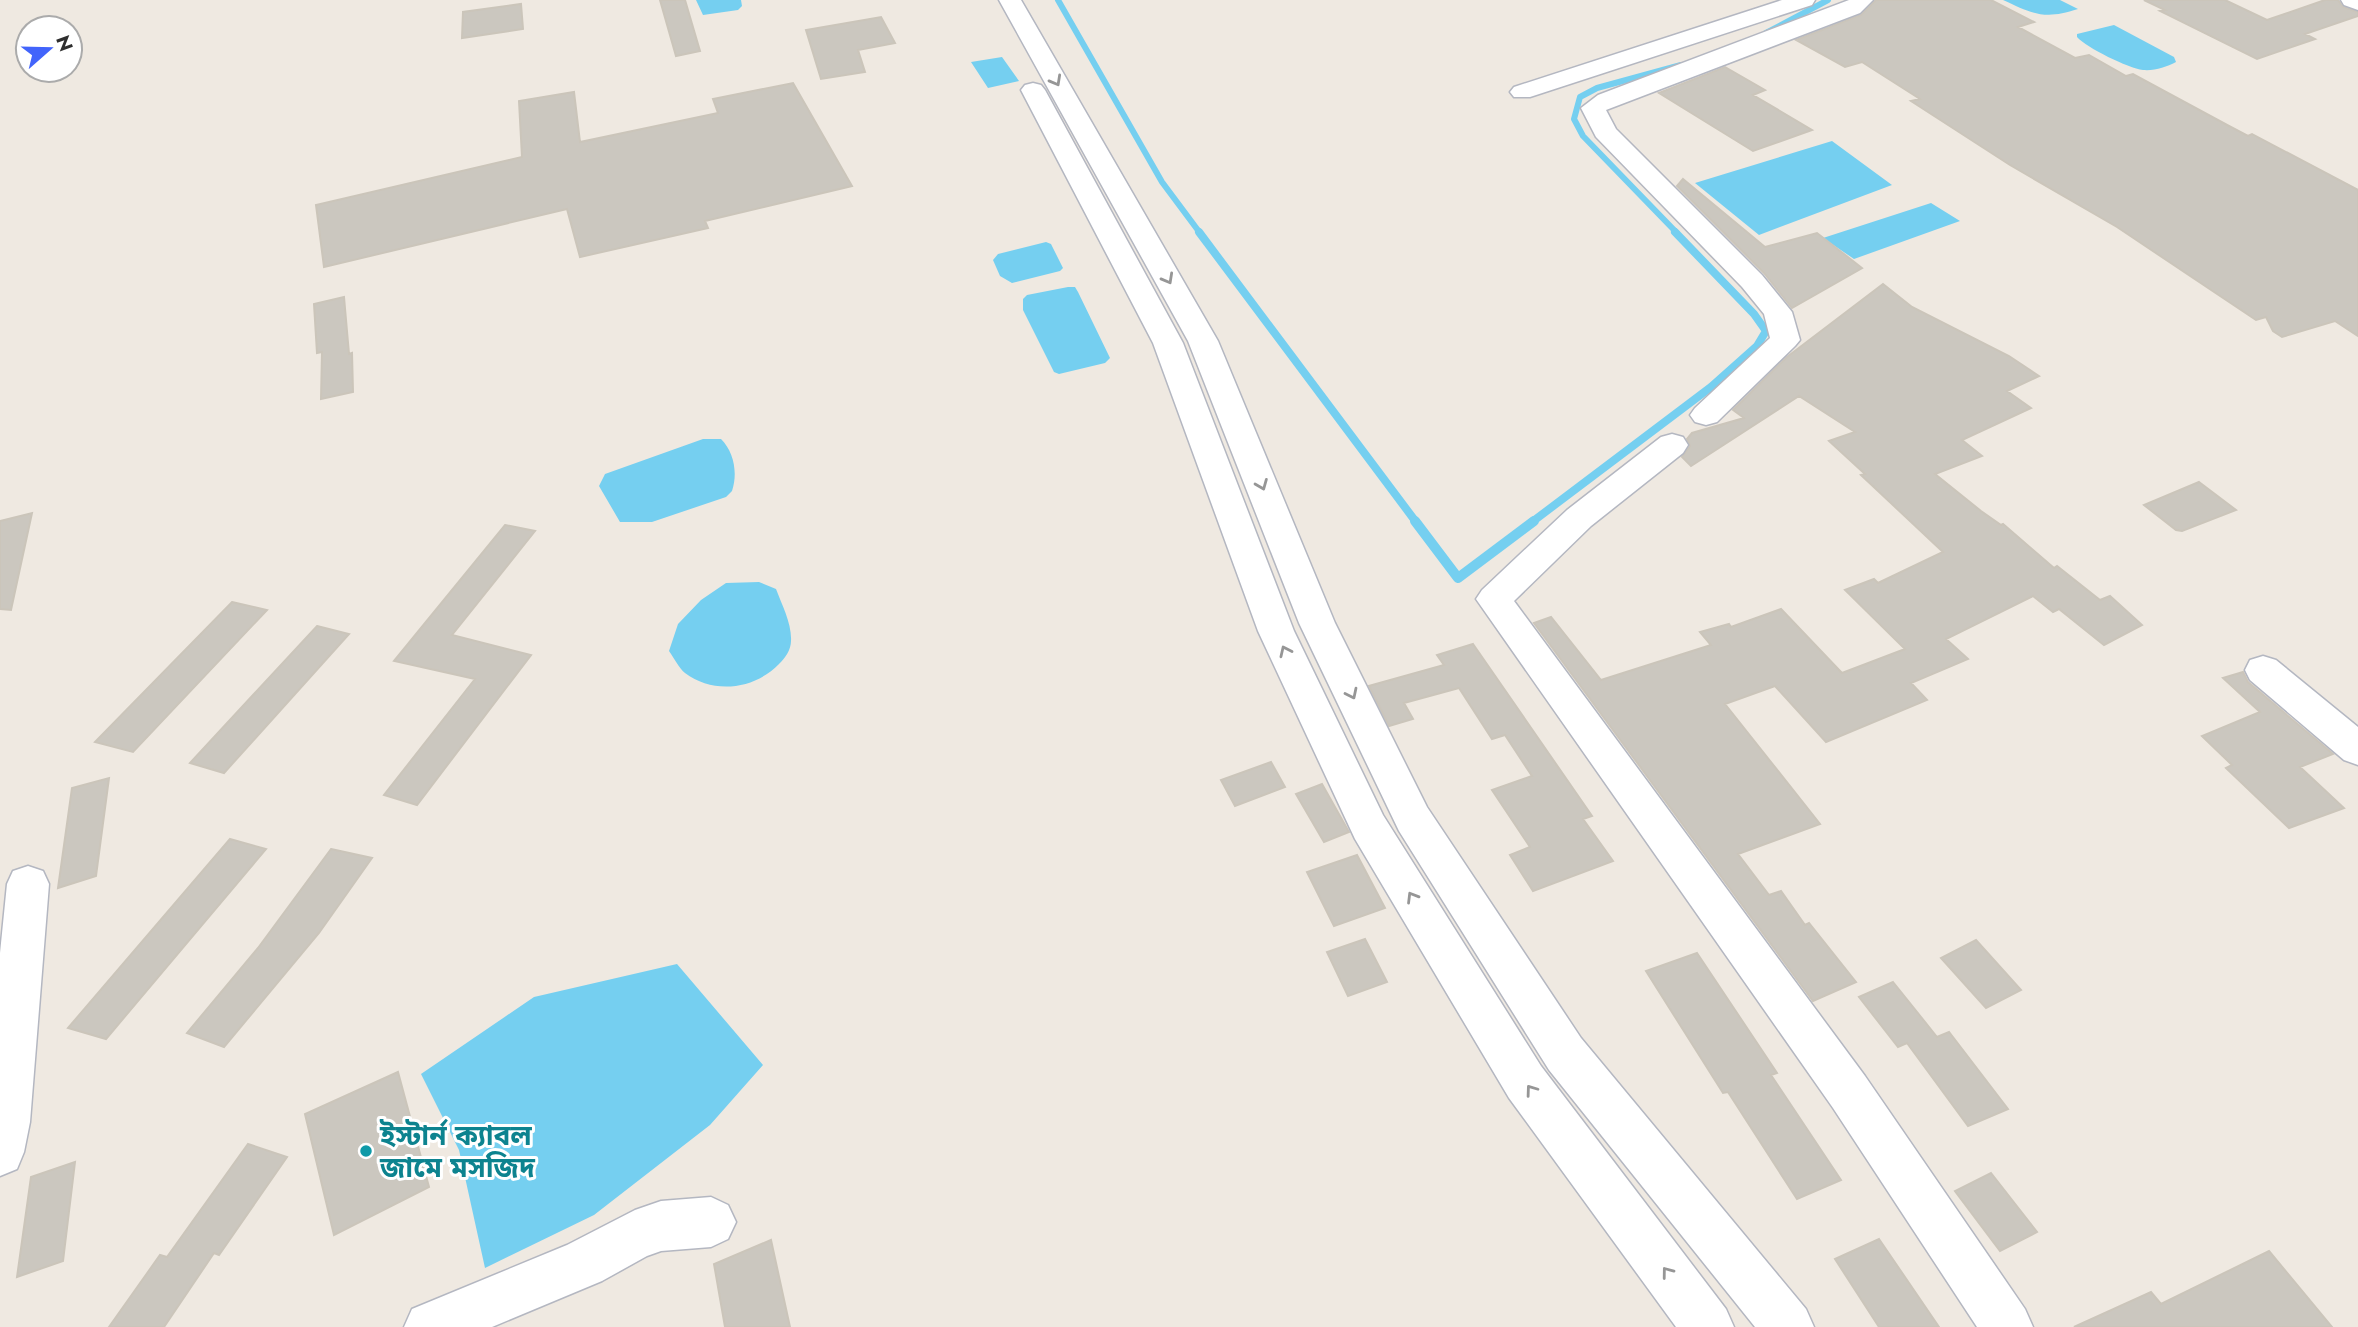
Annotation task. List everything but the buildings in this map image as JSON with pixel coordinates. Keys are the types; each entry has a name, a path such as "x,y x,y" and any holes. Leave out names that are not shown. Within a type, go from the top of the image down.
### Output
{"street":[{"path":"985,0 1168,343 1276,631 1369,827 1525,1082 1708,1327"},
{"path":"1010,0 1203,341 1317,623 1413,820 1565,1054 1788,1327"},
{"path":"1522,92 1804,0"},
{"path":"1706,415 1785,340 1778,312 1752,281 1605,132 1593,108 1606,100 1852,8 1862,0"},
{"path":"2352,0 2358,3"},
{"path":"1672,445 1579,518 1494,599 1849,1092 2007,1327"},
{"path":"2263,670 2358,749"},
{"path":"0,1152 6,1122 28,884"},
{"path":"430,1327 573,1268 635,1235 661,1226 711,1222"}],"water":[{"path":"696,0 741,0 742,6 738,10 703,15"},
{"path":"2003,0 2060,0 2078,9 2057,14 2039,14"},
{"path":"2114,25 2174,57 2176,62 2143,70 2098,52 2077,37 2077,34"},
{"path":"1002,57 1019,81 988,88 971,62"},
{"path":"1832,141 1892,185 1759,235 1695,183"},
{"path":"1931,203 1960,221 1854,259 1823,238"},
{"path":"1046,242 1051,244 1063,268 1060,271 1012,283 1000,276 993,260 998,254"},
{"path":"1075,287 1078,292 1110,358 1105,363 1059,374 1054,372 1023,310 1023,299 1027,295"},
{"path":"703,439 721,439 732,456 734,484 726,497 652,522 620,522 599,486 605,474"},
{"path":"759,582 776,589 788,621 791,644 783,659 758,679 734,686 709,684 685,673 669,651 678,624 701,600 726,583"},
{"path":"677,964 763,1065 710,1125 594,1215 485,1268 459,1150 421,1074 534,997"}],"waterway":[{"path":"1058,0 1162,182 1200,233"},
{"path":"1766,33 1828,0"},
{"path":"1677,233 1583,136 1574,119 1580,97 1597,88 1681,65"},
{"path":"1199,232 1416,522"},
{"path":"1532,522 1711,387 1757,346 1766,331 1754,314 1675,232"},
{"path":"1415,521 1458,578 1534,521"}],"place":[{"name":"ইস্টার্ন ক্যাবল জামে মসজিদ","path":"366,1151"}]}
